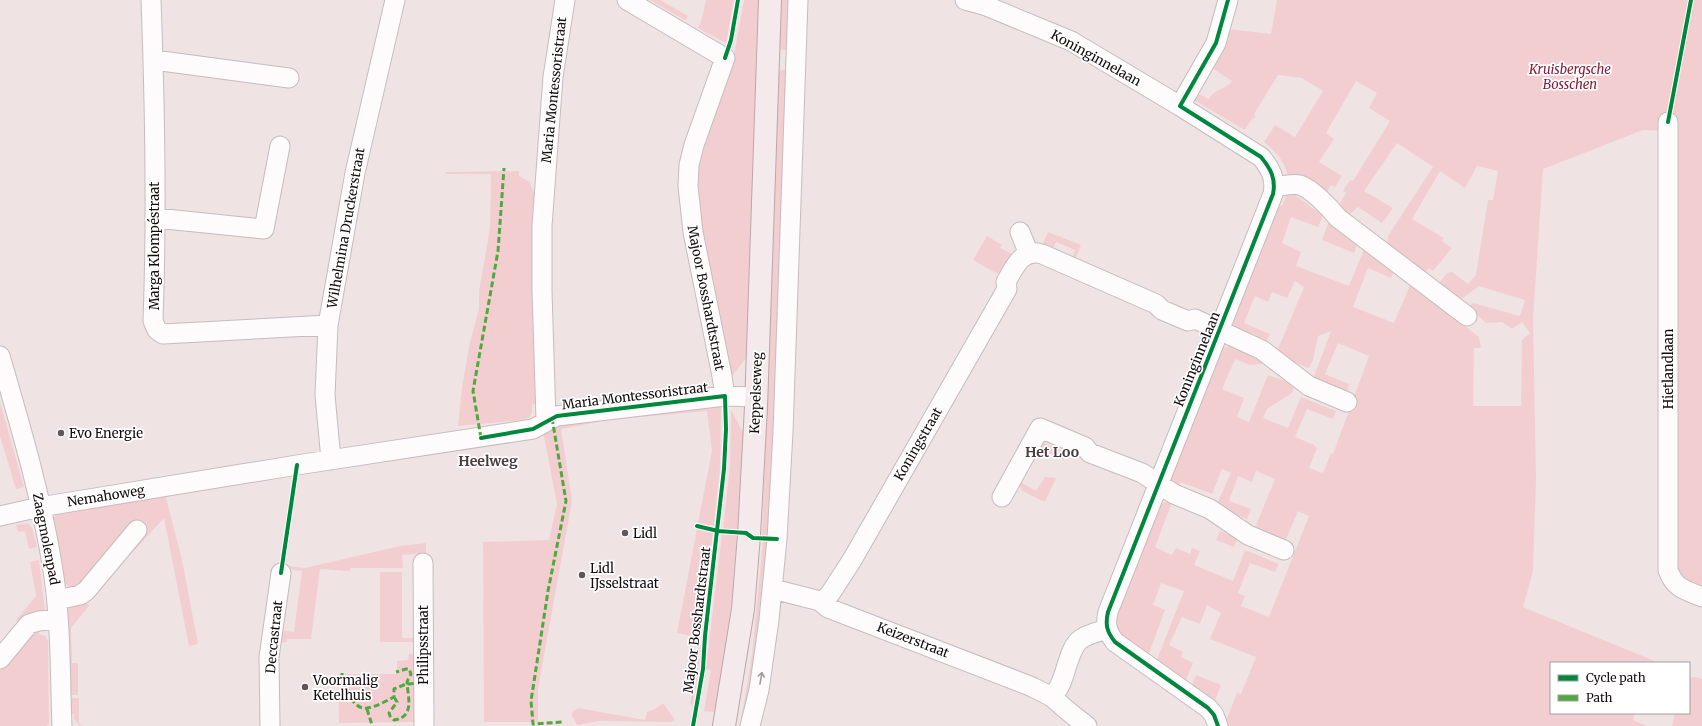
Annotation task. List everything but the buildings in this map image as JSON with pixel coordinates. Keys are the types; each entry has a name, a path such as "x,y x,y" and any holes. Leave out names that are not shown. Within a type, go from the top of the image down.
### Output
{"main road":[{"name":"Keppelseweg","path":"724,726 744,609 749,536 756,397 770,0"}],"street":[{"name":"Marga Klompéstraat","path":"151,0 154,60 156,218 153,321 157,330 163,334 328,325"},
{"name":"Wilhelmina Druckerstraat","path":"331,460 325,395 328,325 355,173 394,0"},
{"name":"Maria Montessoristraat","path":"546,420 542,291 542,226 553,77 564,0"},
{"name":"Majoor Bosshardtstraat","path":"627,0 724,58 694,145 689,165 688,186 693,232 725,396"},
{"path":"750,726 763,665 773,589 783,432 798,0"},
{"name":"Koninginnelaan","path":"965,0 984,5 1071,41 1180,106 1261,157 1269,166 1274,176 1273,194 1108,612 1107,629"},
{"path":"1180,106 1216,43 1228,0"},
{"path":"768,59 796,60"},
{"path":"154,60 289,78"},
{"name":"Hietlandlaan","path":"1668,122 1668,570 1672,580 1680,588 1702,597"},
{"path":"156,218 264,229 280,146"},
{"path":"1274,187 1298,185 1304,187 1330,207 1338,218 1467,316"},
{"path":"1020,232 1029,254"},
{"name":"Koninginnelaan","path":"1029,254 1036,252 1042,254 1150,301 1162,310 1188,321 1195,319 1220,330 1262,350 1309,386 1347,402"},
{"name":"Koningstraat","path":"820,601 825,599 830,594 852,560 1007,289 1006,282 1019,260 1029,254"},
{"name":"Zaagmolenpad","path":"0,356 28,455 54,576 60,645 62,726"},
{"name":"Maria Montessoristraat","path":"171,486 533,429 546,420 557,416 725,396 756,397"},
{"path":"1002,497 1040,428 1084,447 1090,453 1142,473 1174,494 1210,509 1248,536 1284,550"},
{"name":"Nemahoweg","path":"0,516 40,507 171,486"},
{"path":"57,600 86,592 137,530"},
{"name":"Philipsstraat","path":"423,563 424,726"},
{"name":"Deccastraat","path":"270,726 269,657 281,573"},
{"name":"Keizerstraat","path":"773,589 820,601 828,608 962,658 1030,686 1052,696 1060,706 1088,726"},
{"path":"0,659 29,624 39,621 58,619"},
{"path":"1052,696 1058,689 1078,642 1088,635 1107,629 1114,642 1208,708 1214,714 1218,726"}],"green space":[{"path":"650,0 660,0 688,16 685,20"},
{"path":"706,0 734,0 726,43 698,28 701,22"},
{"path":"744,0 759,0 747,357 729,380 696,212 698,164 735,50"},
{"path":"780,0 791,0 788,50 781,50 779,47"},
{"name":"Kruisbergsche Bosschen","path":"1277,0 1702,0 1702,590 1676,574 1674,131 1643,130 1543,169 1533,319 1536,479 1533,571 1523,607 1657,662 1550,662 1550,714 1635,714 1633,720 1647,726 1227,726 1226,721 1237,693 1241,694 1256,657 1210,639 1221,613 1207,605 1200,624 1182,617 1169,645 1183,652 1181,657 1193,663 1185,682 1156,662 1184,591 1161,583 1153,605 1165,610 1148,656 1119,635 1112,623 1157,506 1169,500 1172,502 1155,547 1172,555 1176,548 1190,554 1192,548 1200,551 1194,565 1233,581 1245,550 1279,564 1275,572 1250,563 1238,593 1245,596 1241,606 1269,617 1309,516 1298,511 1284,544 1254,530 1275,479 1256,471 1252,482 1238,476 1229,501 1251,509 1247,519 1216,506 1231,473 1222,469 1212,494 1181,482 1177,491 1168,479 1218,352 1232,346 1240,347 1254,353 1252,357 1262,361 1261,364 1250,365 1235,359 1222,389 1244,398 1237,417 1249,422 1268,375 1291,383 1294,387 1292,393 1267,409 1263,418 1288,428 1301,397 1336,411 1333,419 1307,409 1295,437 1314,445 1317,448 1309,468 1323,473 1331,453 1333,454 1369,356 1338,343 1325,374 1349,384 1347,392 1313,379 1331,331 1318,336 1313,360 1309,368 1276,354 1304,287 1295,281 1287,298 1272,292 1268,302 1255,296 1244,323 1270,334 1267,340 1241,329 1239,333 1235,330 1233,321 1277,204 1282,206 1287,193 1295,195 1323,216 1318,227 1291,217 1282,243 1301,252 1296,266 1349,286 1364,249 1394,271 1391,278 1368,268 1353,307 1394,323 1411,283 1479,337 1481,348 1474,348 1473,406 1521,406 1522,340 1530,333 1522,322 1512,329 1502,322 1486,323 1469,307 1473,303 1520,316 1525,300 1479,286 1460,300 1439,283 1447,273 1452,272 1468,284 1476,275 1488,200 1493,200 1498,171 1477,166 1465,188 1440,171 1412,219 1444,238 1442,241 1452,248 1433,271 1429,268 1425,273 1387,244 1388,236 1433,167 1397,143 1364,191 1393,208 1382,223 1358,207 1349,215 1338,207 1346,193 1343,191 1350,180 1353,181 1390,121 1369,108 1377,93 1356,81 1326,133 1334,139 1319,162 1342,176 1335,187 1331,185 1325,195 1288,177 1285,166 1279,157 1264,142 1275,125 1295,137 1323,91 1302,78 1278,75 1254,114 1256,117 1251,120 1245,130 1194,100 1197,93 1209,99 1211,95 1230,84 1232,81 1212,68 1228,29 1271,34"},
{"path":"781,70 787,70 772,536 762,536 778,72"},
{"path":"519,171 519,176 530,182 533,191 538,192 537,404 532,404 532,412 530,417 522,420 458,426 462,387 470,342 479,309 479,291 490,228 491,174 445,174 445,172"},
{"path":"1329,221 1358,243 1354,253 1322,240"},
{"path":"1048,232 1081,245 1074,262 1071,261 1075,250 1056,242 1051,253 1042,246"},
{"path":"987,236 1002,245 1000,248 1016,256 1003,272 996,273 973,260"},
{"path":"0,402 24,487 16,489 0,436"},
{"path":"719,405 721,409 720,468 714,526 698,523 712,451 707,411 608,420 561,429 572,501 538,689 538,722 484,722 483,542 549,540 557,504 543,431 554,424"},
{"path":"731,410 744,434 737,531 723,529 730,466"},
{"path":"1041,442 1066,453 1063,460 1046,452 1044,456 1037,453 1031,462"},
{"path":"1045,477 1056,478 1045,502 1022,491 1018,483 1019,481 1036,491"},
{"path":"165,494 182,560 198,644 189,646 164,518 129,556 126,552 89,582 73,589 64,583 52,522 55,515 59,512"},
{"path":"28,523 32,528 37,547 29,549 25,531 18,532 16,525"},
{"path":"697,529 713,532 693,705 690,704 698,653 698,637 677,633"},
{"path":"1220,531 1237,538 1234,547 1216,540"},
{"path":"722,534 737,535 729,624 715,712 704,711 711,670 706,669"},
{"path":"763,540 772,541 759,654 742,726 740,726 752,655"},
{"path":"426,543 426,553 402,555 403,568 351,568 349,571 320,569 311,639 287,639 287,642 278,643 280,630 294,632 302,571 287,569 288,566 305,568 400,546"},
{"path":"39,560 45,611 21,625 16,620 36,596 30,562"},
{"path":"380,572 402,572 402,638 417,638 417,642 380,642"},
{"path":"84,600 89,606 71,628 72,663 78,663 78,695 70,695 67,610 69,607"},
{"path":"39,629 39,634 45,636 48,641 49,724 47,726 0,726 0,666 27,634"},
{"path":"409,654 417,654 417,722 339,723 338,674 397,674 397,661 408,660"},
{"path":"1196,675 1221,685 1214,703 1191,687"},
{"path":"1695,677 1702,679 1702,726 1672,726 1675,714 1690,714 1690,678"},
{"path":"70,698 79,698 79,723 83,726 79,725 74,719 74,714 70,714"},
{"path":"664,704 675,720 671,722 599,721 577,725 572,716 572,712 578,708 645,720 647,712"}],"marked path":[{"path":"481,438 473,391 498,251 504,168"},
{"path":"552,418 566,501 548,591 531,701 533,724 562,722"},
{"path":"394,697 397,702 389,713 394,720 401,718 408,711 409,700 407,681 411,674 409,669 396,672"},
{"path":"342,673 342,678 349,696 362,708 381,704 394,697 394,689 406,684 423,683"},
{"path":"367,709 372,725"}],"cycle path":[{"path":"725,58 731,40 738,0"},
{"path":"1218,726 1214,715 1208,708 1115,642 1108,632 1107,621 1108,612 1274,189 1272,174 1261,157 1180,106 1216,43 1228,0"},
{"path":"1668,122 1691,0"},
{"path":"481,438 533,429 557,416 725,396 726,429 724,469 705,636 703,669 693,726"},
{"path":"281,573 297,465"},
{"path":"697,526 718,531 746,533 753,538 777,539"}],"place":[{"name":"Evo Energie","path":"61,433"},
{"name":"Lidl","path":"625,533"},
{"name":"Lidl IJsselstraat","path":"582,575"},
{"name":"Voormalig Ketelhuis","path":"305,687"}],"district":[{"name":"Het Loo","path":"1052,452"},
{"name":"Heelweg","path":"488,461"}]}
